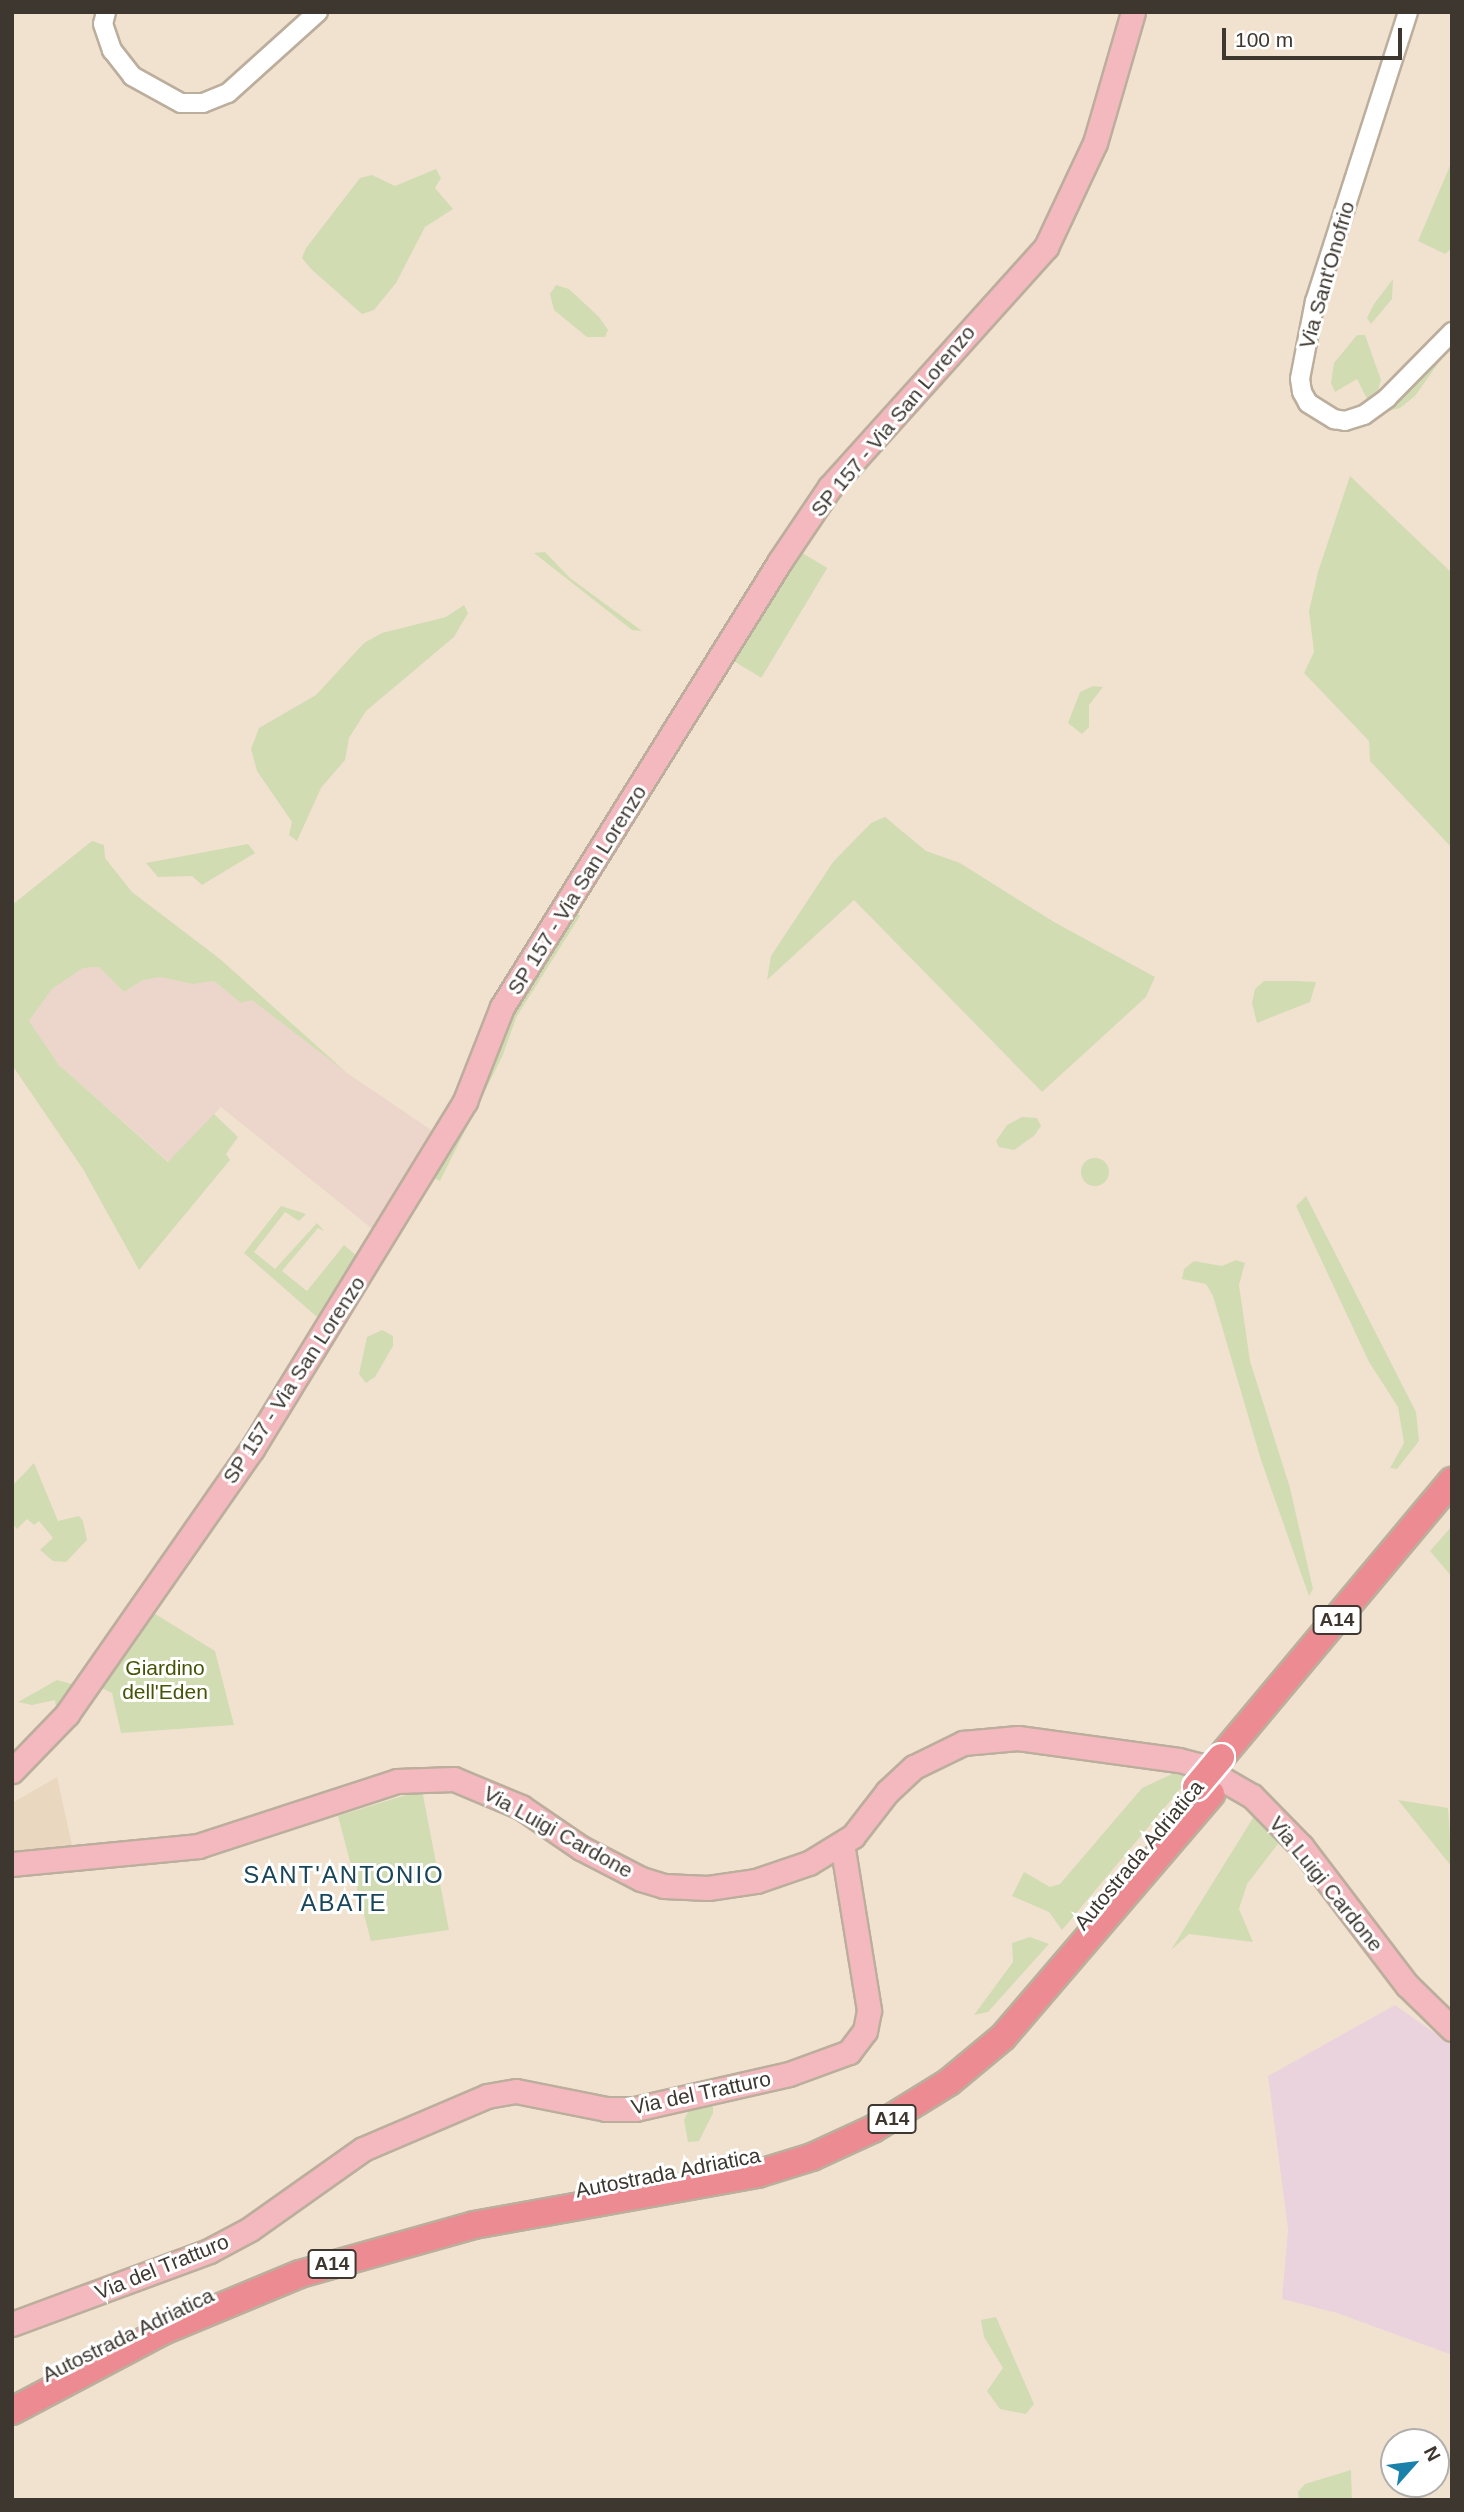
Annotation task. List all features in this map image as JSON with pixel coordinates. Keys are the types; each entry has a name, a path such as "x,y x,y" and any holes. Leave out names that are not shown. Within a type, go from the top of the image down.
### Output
{"highway":[{"name":"Autostrada Adriatica","path":"12,2412 163,2331 300,2274 474,2225 671,2184 775,2152 877,2109 968,2046 1064,1957 1204,1791 1452,1481"},
{"name":"Autostrada Adriatica","path":"1227,1762 1452,1506"},
{"name":"Autostrada Adriatica","path":"12,2394 156,2318 307,2256 471,2210 671,2184"}],"main road":[{"name":"SP 157 - Via San Lorenzo","path":"12,1771 66,1714 252,1449 466,1101 502,1007 794,540 830,487 1046,247 1074,195 1096,144 1133,12"},
{"name":"Via Luigi Cardone","path":"12,1864 198,1846 397,1781 429,1778 454,1779 484,1789 521,1807 581,1848 664,1886 708,1888 756,1881 808,1863 842,1844 914,1767 963,1743 1018,1738 1198,1765 1235,1785 1266,1810 1336,1889 1407,1985 1452,2029"},
{"name":"Via del Tratturo","path":"12,2324 209,2251 250,2229 363,2149 487,2096 516,2091 606,2109 635,2109 789,2074 849,2052 864,2031 869,2010 842,1844"}],"street":[{"path":"106,12 103,24 112,50 132,76 181,103 202,103 228,93 318,12"},
{"name":"Via Sant'Onofrio","path":"1408,12 1315,301 1300,379 1302,392 1307,403 1334,419 1345,421 1364,415 1387,398 1452,332"}],"shaded area":[{"path":"99,967 124,992 143,980 160,977 193,984 214,981 241,1003 252,999 347,1073 443,1138 381,1236 221,1107 169,1162 59,1065 29,1021 52,989 83,968"},
{"path":"57,1777 74,1854 12,1858 12,1803"},
{"path":"1395,2005 1452,2045 1452,2355 1337,2313 1282,2299 1288,2229 1268,2076"}],"green space":[{"path":"1452,161 1452,248 1445,254 1418,241"},
{"path":"436,169 441,178 435,188 453,209 425,227 396,283 374,310 362,314 311,269 302,258 306,248 360,178 372,175 395,186"},
{"path":"1393,279 1392,299 1371,324 1367,318"},
{"path":"556,285 569,289 599,317 608,330 605,337 587,337 554,310 550,294"},
{"path":"1357,335 1365,335 1381,380 1376,397 1368,401 1357,379 1335,392 1331,383 1334,363"},
{"path":"1452,344 1415,396 1400,408 1384,412"},
{"path":"1350,476 1452,573 1452,848 1370,761 1369,741 1304,673 1314,652 1309,611 1318,572"},
{"path":"799,551 827,568 761,678 733,661"},
{"path":"545,552 570,578 642,631 632,630 534,553"},
{"path":"464,605 468,613 454,637 366,711 349,738 345,760 321,788 297,841 289,835 292,822 257,771 251,749 259,728 316,695 364,643 382,633 446,617"},
{"path":"1093,686 1103,687 1089,705 1089,727 1082,734 1068,723 1080,692"},
{"path":"885,817 926,851 960,863 1054,922 1155,977 1146,997 1042,1092 854,900 767,980 771,956 833,862 871,823"},
{"path":"92,841 104,845 105,858 132,892 220,959 347,1073 252,1000 241,1003 214,981 193,984 160,977 143,980 124,992 99,967 83,968 52,989 29,1021 59,1065 168,1162 214,1114 238,1137 226,1154 230,1160 139,1270 83,1169 12,1065 12,905"},
{"path":"248,844 255,853 202,885 192,876 158,877 146,863"},
{"path":"576,911 580,916 517,1016 502,1057 440,1181 432,1177 474,1105 508,1022"},
{"path":"1264,981 1316,982 1310,1002 1257,1023 1252,1003 1255,989"},
{"path":"1022,1117 1037,1118 1041,1126 1034,1136 1014,1150 999,1147 996,1141 1007,1125"},
{"path":"1095,1158 1105,1162 1109,1172 1105,1182 1095,1186 1085,1182 1081,1172 1085,1162"},
{"path":"1306,1196 1416,1412 1419,1441 1397,1469 1390,1468 1404,1443 1398,1407 1369,1362 1296,1206"},
{"path":"281,1206 306,1214 299,1221 285,1212 254,1252 275,1269 317,1223 324,1231 318,1228 282,1271 307,1291 344,1245 364,1262 325,1324 244,1253"},
{"path":"1236,1260 1245,1263 1239,1285 1250,1361 1290,1488 1313,1589 1309,1596 1261,1460 1213,1296 1206,1284 1182,1279 1184,1269 1194,1261 1222,1266"},
{"path":"382,1330 393,1336 393,1346 375,1377 366,1383 359,1374 367,1337"},
{"path":"34,1463 58,1521 79,1516 83,1521 87,1540 66,1562 53,1561 40,1550 53,1538 39,1521 34,1525 27,1519 17,1529 12,1523 12,1486"},
{"path":"1452,1526 1452,1577 1430,1551"},
{"name":"Giardino dell'Eden","path":"152,1612 215,1651 234,1725 121,1733 112,1693 98,1686"},
{"path":"57,1680 76,1685 79,1690 39,1727 56,1707 55,1700 32,1705 18,1702"},
{"path":"1172,1774 1192,1775 1062,1930 1049,1912 1012,1896 1024,1872 1050,1887 1060,1884 1142,1788"},
{"path":"422,1790 449,1930 371,1941 338,1816"},
{"path":"1398,1800 1448,1808 1452,1867"},
{"path":"1256,1813 1281,1840 1247,1884 1239,1909 1253,1942 1189,1934 1171,1950"},
{"path":"1030,1937 1049,1944 988,2012 974,2015 1013,1962 1012,1943"},
{"path":"703,2103 713,2107 713,2113 699,2141 688,2142 684,2120 690,2108"},
{"path":"996,2317 1034,2404 1026,2414 1000,2409 987,2391 1003,2368 984,2337 981,2320"},
{"path":"1351,2470 1352,2500 1299,2500 1298,2492 1305,2484"}],"district":[{"name":"SANT'ANTONIO ABATE","path":"344,1889"}]}
